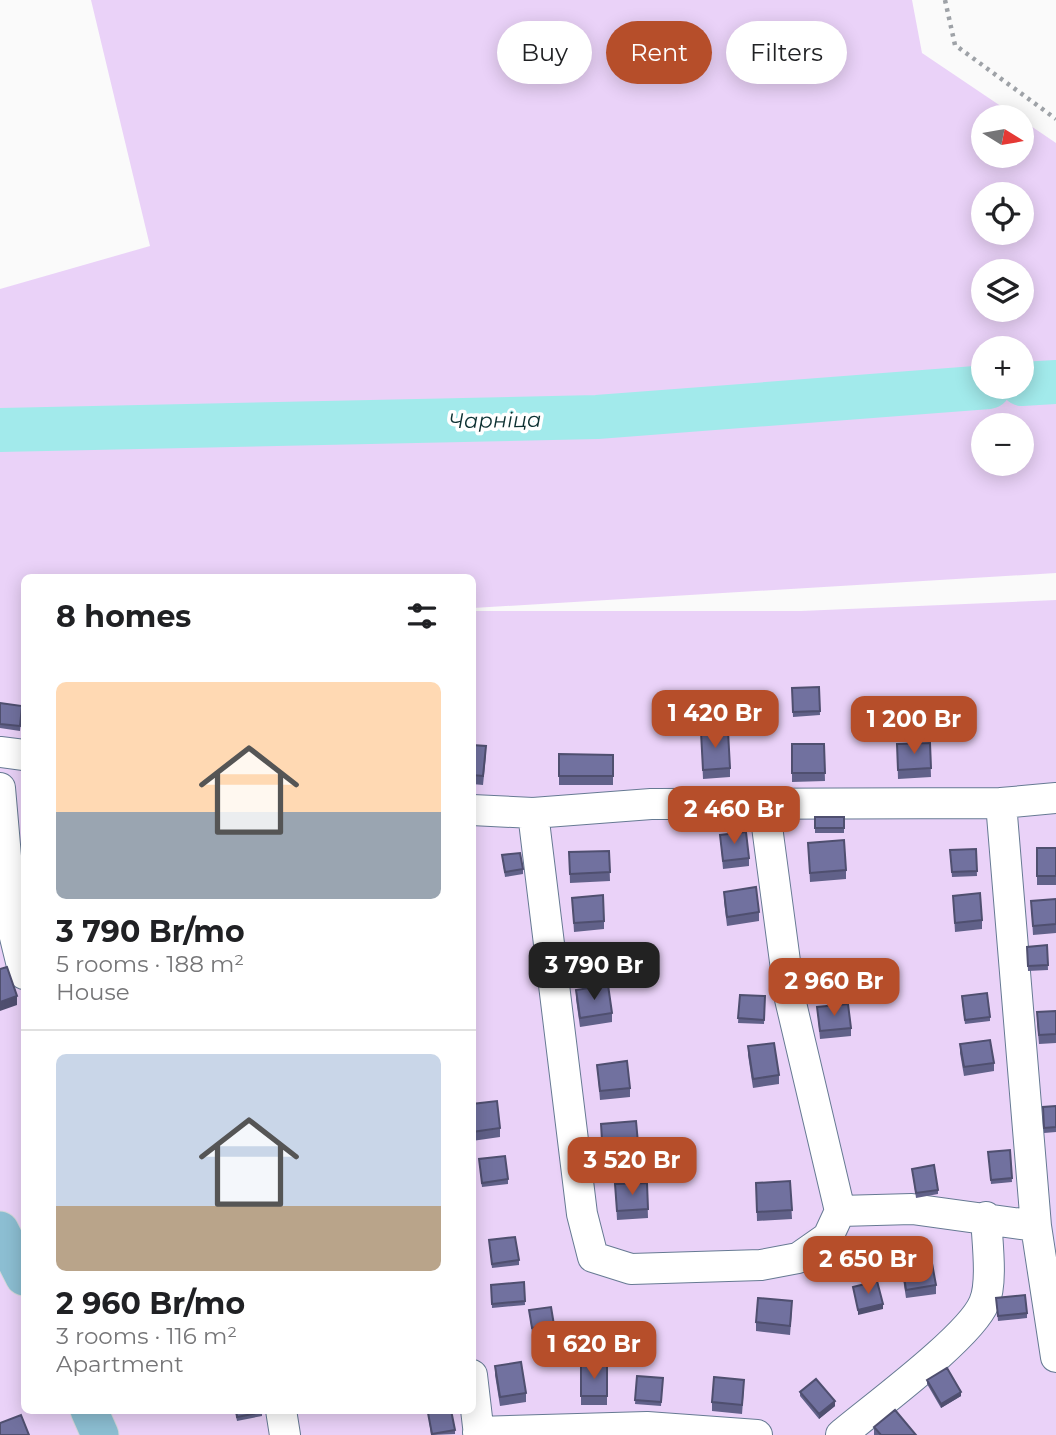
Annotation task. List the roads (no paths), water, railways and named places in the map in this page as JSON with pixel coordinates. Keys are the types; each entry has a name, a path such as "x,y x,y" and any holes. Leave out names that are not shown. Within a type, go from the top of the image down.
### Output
{"main road":[{"path":"0,1230 21,1272"},
{"path":"91,1414 100,1435"}],"street":[{"path":"0,751 21,754"},
{"path":"0,788 12,925 21,962"},
{"path":"476,810 533,813 651,804 1001,803 1056,799"},
{"path":"1001,803 1036,1226 1056,1357"},
{"path":"533,813 582,1214 593,1257 631,1269 761,1265 798,1258 828,1237 840,1211 790,999 764,804"},
{"path":"840,1211 912,1209 986,1217 1036,1226"},
{"path":"841,1435 960,1335 984,1303 987,1276 986,1217"},
{"path":"476,1409 479,1434 647,1427 757,1435"},
{"path":"282,1414 285,1435"}],"waterway":[{"name":"Чарніца","path":"1034,383 1056,382"},
{"name":"Чарніца","path":"0,430 597,417 971,388"}]}
